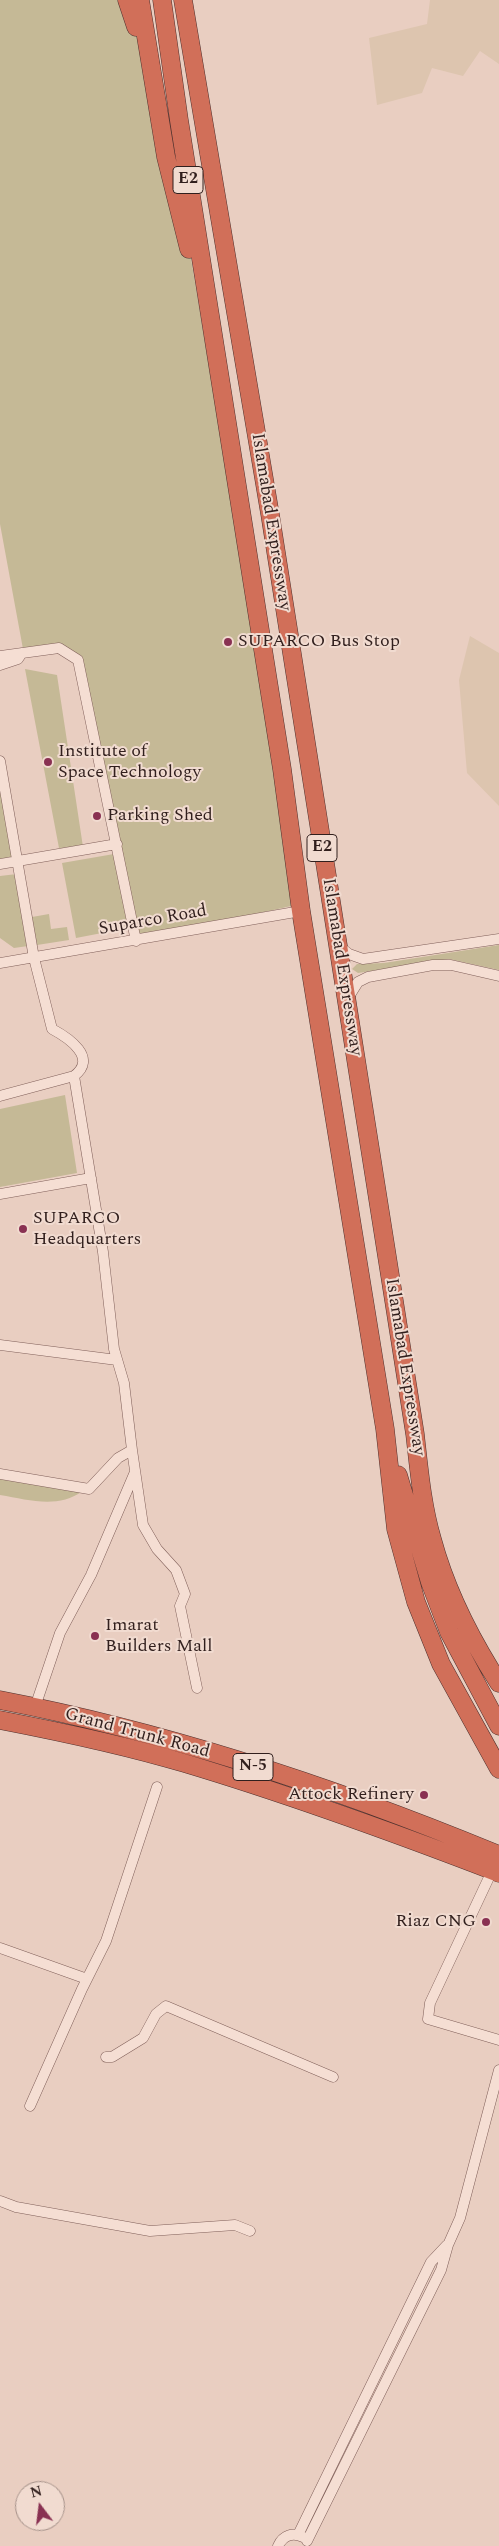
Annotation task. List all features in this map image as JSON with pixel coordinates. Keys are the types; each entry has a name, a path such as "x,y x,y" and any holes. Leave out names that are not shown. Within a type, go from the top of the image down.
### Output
{"highway":[{"path":"127,0 152,77"},
{"path":"140,0 166,157 216,359"},
{"name":"Islamabad Expressway","path":"162,0 216,359 282,769 301,911 385,1429"},
{"name":"Islamabad Expressway","path":"183,0 271,523 432,1538 443,1573 472,1640 499,1683"},
{"path":"385,1429 430,1582 446,1623 499,1726"},
{"path":"385,1429 396,1529 416,1602 441,1664 499,1769"},
{"name":"Grand Trunk Road","path":"0,1700 187,1745 322,1790 468,1842 497,1869"},
{"name":"Grand Trunk Road","path":"0,1720 70,1734 182,1763 291,1797 497,1869"},
{"path":"468,1842 499,1846"}],"street":[{"path":"0,656 59,648 78,660 136,941"},
{"path":"0,665 18,659 22,652"},
{"path":"0,761 19,861 34,958 52,1029 68,1037 80,1050 84,1063 81,1070 74,1076 0,1096"},
{"path":"0,864 117,844"},
{"name":"Suparco Road","path":"0,963 301,911"},
{"path":"338,945 350,954 363,959 499,939"},
{"path":"0,954 11,962"},
{"path":"347,1000 358,982 368,977 432,965 451,965 499,976"},
{"path":"74,1076 103,1252 114,1349 124,1383 143,1525 157,1549 176,1570 185,1594 180,1606 196,1688"},
{"path":"0,1194 91,1178"},
{"path":"0,1345 117,1360"},
{"path":"0,1474 89,1489 118,1458 132,1450"},
{"path":"35,1707 60,1633 90,1575 135,1472"},
{"path":"30,2106 106,1941 157,1787"},
{"path":"497,1869 430,2003 428,2019 499,2040"},
{"path":"0,1948 87,1980"},
{"path":"106,2057 112,2057 143,2038 156,2014 166,2006 333,2076"},
{"path":"298,2535 308,2544 441,2270 448,2245 460,2218 499,2070"},
{"path":"0,2201 16,2207 150,2231 234,2225 250,2231"},
{"path":"298,2535 431,2262 448,2245"},
{"path":"278,2546 285,2537 298,2535"}],"shaded area":[{"path":"0,0 133,0 149,10 300,904 136,941 78,654 23,649 0,524"},
{"path":"430,0 499,0 499,64 480,51 463,76 432,68 422,93 377,105 369,38 427,24"},
{"path":"470,636 499,653 499,806 467,773 459,680"},
{"path":"25,669 57,675 83,847 59,848"},
{"path":"0,784 13,857 0,859"},
{"path":"114,854 128,928 76,938 62,863"},
{"path":"17,874 28,946 14,948 0,938 0,876"},
{"path":"49,914 51,929 67,927 69,940 37,945 32,917"},
{"path":"499,945 499,970 449,959 358,973 352,969 357,964 384,963"},
{"path":"65,1095 77,1173 0,1187 0,1109"},
{"path":"0,1477 83,1491 63,1500 43,1502 22,1499 0,1495"}],"place":[{"name":"SUPARCO Bus Stop","path":"228,642"},
{"name":"Institute of Space Technology","path":"48,762"},
{"name":"Parking Shed","path":"97,816"},
{"name":"SUPARCO Headquarters","path":"23,1229"},
{"name":"Imarat Builders Mall","path":"95,1636"},
{"name":"Attock Refinery","path":"424,1795"},
{"name":"Riaz CNG","path":"486,1922"}]}
